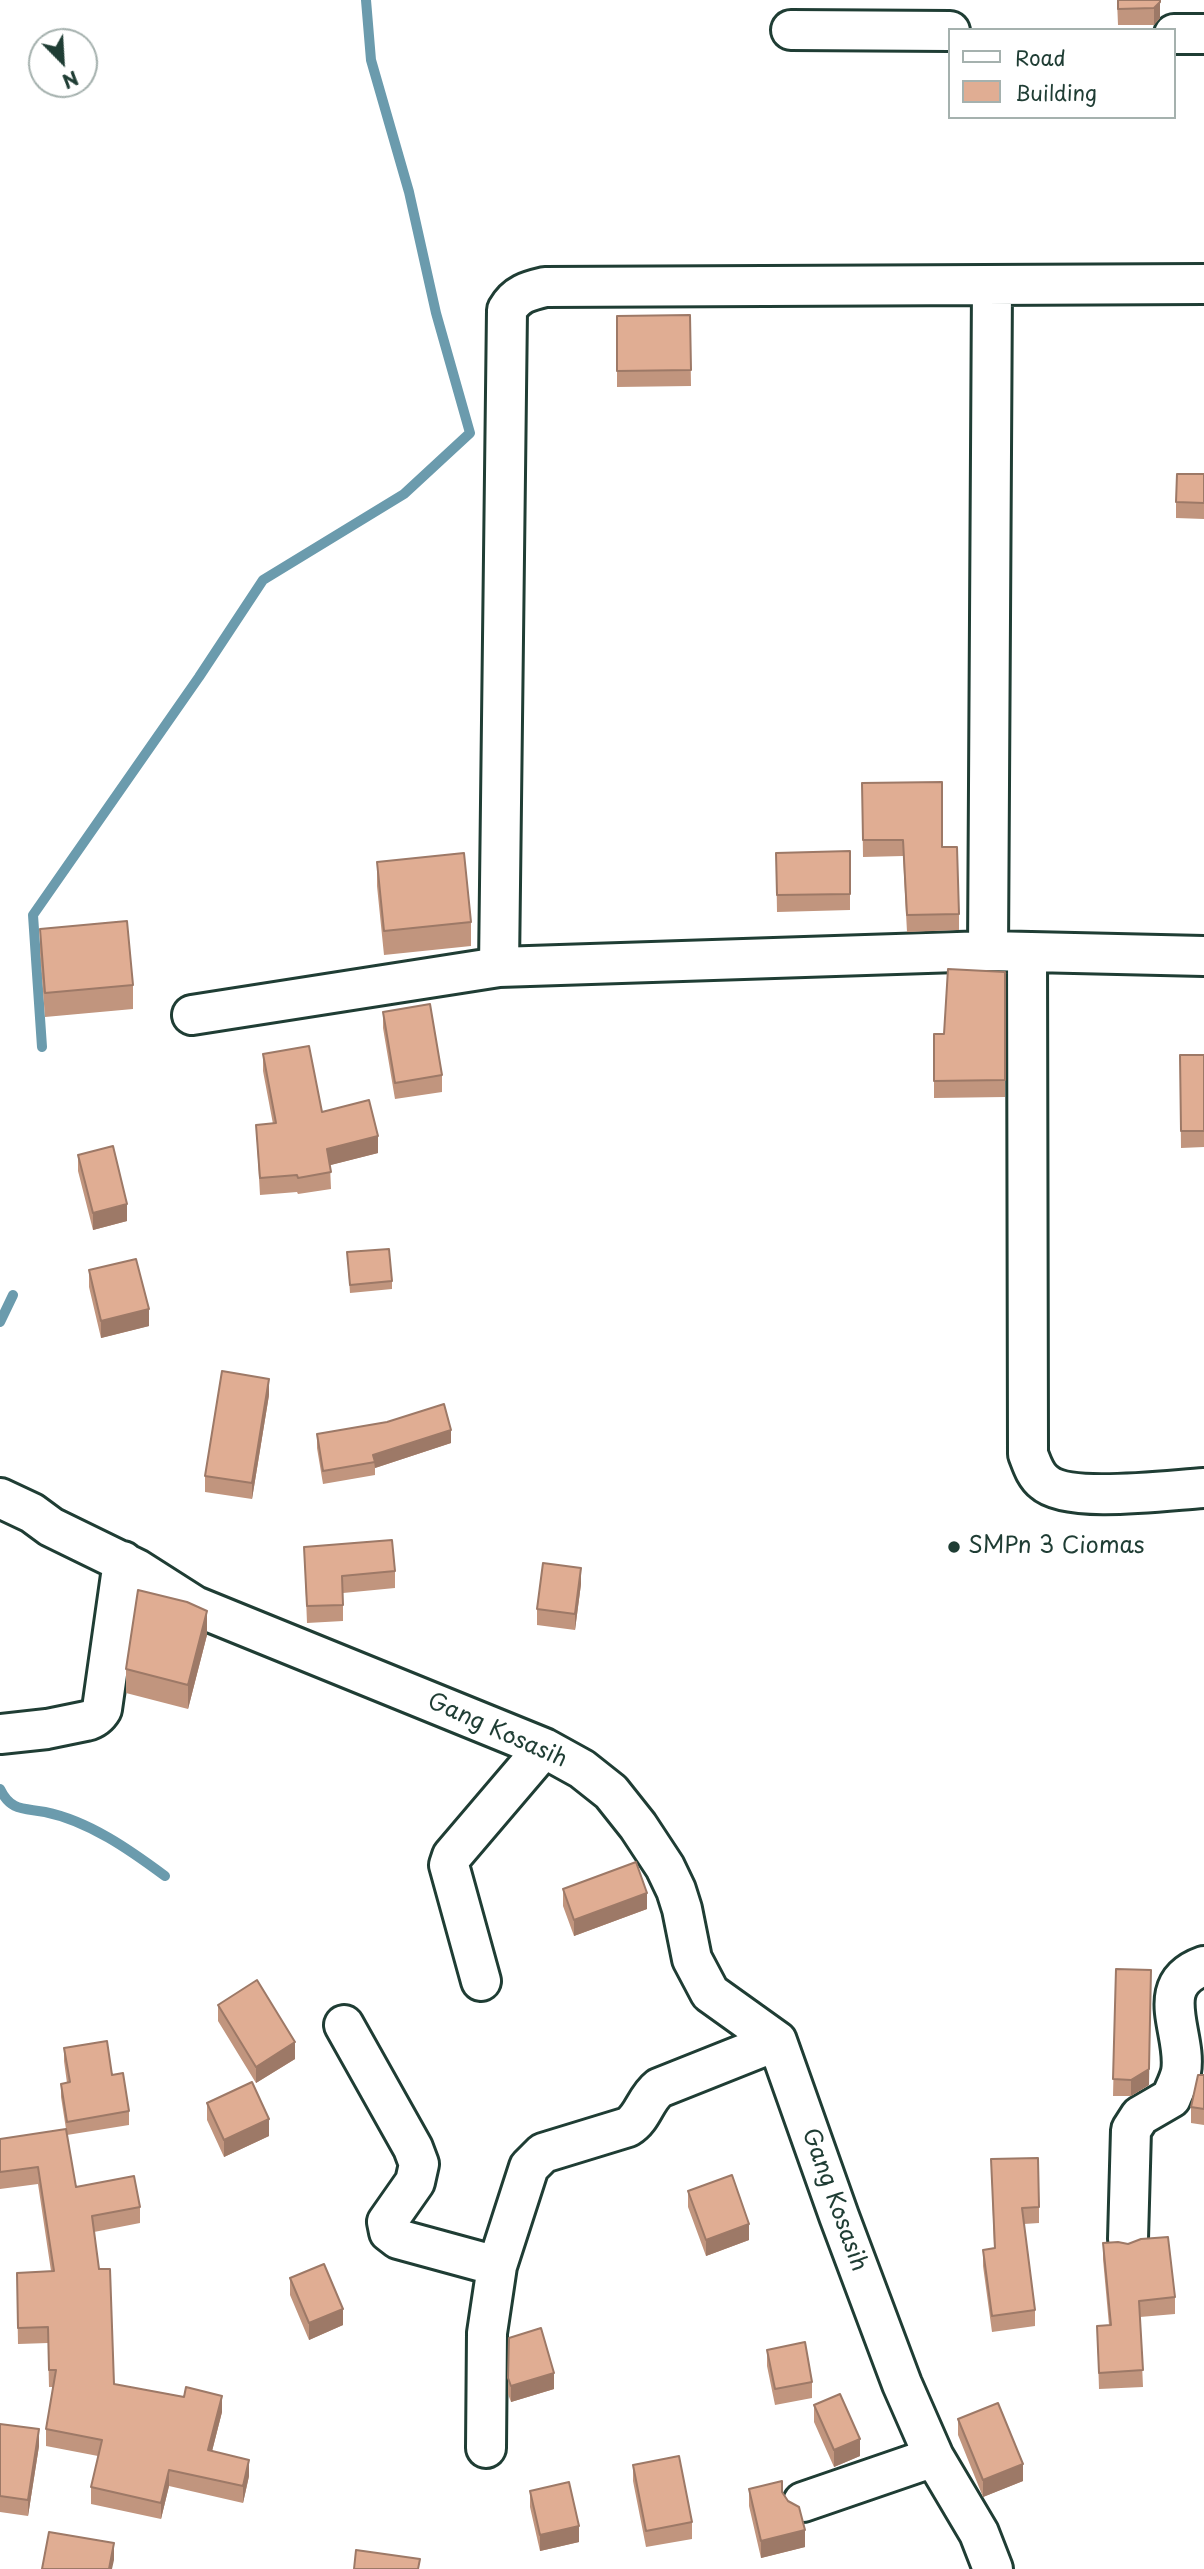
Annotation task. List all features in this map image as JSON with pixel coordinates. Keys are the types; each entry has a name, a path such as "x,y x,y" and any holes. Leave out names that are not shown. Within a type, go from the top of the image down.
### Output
{"street":[{"path":"791,30 948,32"},
{"path":"1176,34 1204,34"},
{"path":"499,967 506,310 510,304 521,294 545,287 1204,284"},
{"path":"988,951 992,286"},
{"path":"192,1016 499,967 988,951 1204,956"},
{"path":"1027,952 1028,1454 1037,1474 1045,1483 1055,1489 1078,1494 1204,1488"},
{"name":"Gang Kosasih","path":"0,1498 32,1513 51,1527 123,1562 195,1606 544,1748 582,1769 611,1792 632,1817 665,1867 682,1909 692,1959 710,1993 777,2041 838,2216 902,2384 934,2457 979,2533 993,2569"},
{"path":"0,1734 47,1729 93,1719 102,1709 123,1562"},
{"path":"481,1981 449,1865 452,1856 544,1748"},
{"path":"1128,2239 1130,2130 1140,2116 1171,2098 1181,2071 1174,2004 1178,1986 1187,1974 1204,1966"},
{"path":"344,2025 413,2148 419,2165 415,2182 387,2221 389,2232 398,2239 497,2266"},
{"path":"486,2448 487,2333 497,2266 529,2167 543,2153 628,2127 634,2123 648,2097 659,2088 777,2041"},
{"path":"803,2502 934,2457"}],"building":[{"path":"1118,0 1160,2 1154,8 1118,9"},
{"path":"690,315 691,370 617,371 617,316"},
{"path":"1177,474 1204,474 1204,503 1176,502"},
{"path":"942,782 942,847 957,847 959,914 907,915 903,840 863,840 862,783"},
{"path":"850,851 850,894 777,895 776,853"},
{"path":"464,853 471,922 384,931 377,862"},
{"path":"127,921 133,985 45,993 40,929"},
{"path":"948,969 1005,972 1005,1080 934,1081 934,1034 944,1034"},
{"path":"430,1004 442,1075 395,1083 383,1012"},
{"path":"309,1046 322,1112 369,1100 378,1136 327,1149 331,1172 298,1178 297,1175 260,1178 256,1125 276,1123 263,1054"},
{"path":"1180,1055 1204,1055 1204,1131 1181,1131"},
{"path":"113,1146 127,1204 93,1213 78,1155"},
{"path":"389,1249 392,1281 350,1285 347,1252"},
{"path":"136,1259 149,1309 101,1321 89,1270"},
{"path":"222,1371 269,1379 252,1483 205,1476"},
{"path":"444,1404 451,1430 373,1455 375,1462 323,1471 317,1434 387,1422"},
{"path":"392,1540 395,1571 342,1576 343,1605 307,1606 304,1547"},
{"path":"543,1563 581,1568 575,1614 537,1609"},
{"path":"138,1590 187,1602 207,1611 188,1685 126,1669"},
{"path":"636,1862 647,1893 574,1920 563,1889"},
{"path":"1116,1969 1151,1970 1149,2069 1131,2080 1113,2079"},
{"path":"257,1980 295,2042 256,2067 218,2005"},
{"path":"107,2041 112,2075 123,2073 129,2111 67,2122 61,2084 70,2082 64,2048"},
{"path":"1198,2075 1204,2075 1204,2109 1191,2107"},
{"path":"252,2082 269,2119 224,2140 207,2103"},
{"path":"66,2129 76,2187 134,2176 140,2207 92,2216 99,2269 110,2269 114,2384 184,2397 186,2387 222,2396 208,2450 249,2460 243,2486 169,2470 161,2503 91,2487 102,2440 46,2429 56,2370 49,2370 48,2327 18,2328 17,2273 54,2271 38,2167 0,2172 0,2139"},
{"path":"1038,2158 1039,2207 1022,2208 1035,2310 992,2316 983,2250 995,2248 991,2159"},
{"path":"732,2175 749,2224 706,2240 688,2191"},
{"path":"1168,2237 1175,2297 1139,2301 1143,2370 1099,2373 1097,2326 1111,2325 1103,2243 1128,2244 1141,2239"},
{"path":"324,2264 343,2309 309,2323 290,2278"},
{"path":"541,2328 554,2373 511,2386 508,2378 509,2338"},
{"path":"805,2342 812,2382 775,2389 767,2350"},
{"path":"840,2394 860,2439 834,2450 814,2405"},
{"path":"998,2403 1023,2464 983,2480 958,2419"},
{"path":"0,2424 39,2429 28,2500 0,2496"},
{"path":"679,2456 692,2522 646,2531 633,2465"},
{"path":"782,2481 782,2492 788,2501 799,2507 805,2530 761,2541 749,2489"},
{"path":"569,2482 579,2526 540,2535 530,2491"},
{"path":"49,2532 114,2543 109,2569 42,2569"},
{"path":"356,2550 420,2559 418,2569 354,2569"}],"waterway":[{"path":"42,1047 33,915 199,677 263,580 404,494 470,433 436,313 409,192 371,60 366,0"},
{"path":"0,1322 13,1295"},
{"path":"0,1789 14,1805 61,1816 93,1829 165,1876"}],"place":[{"name":"SMPn 3 Ciomas","path":"954,1547"}]}
